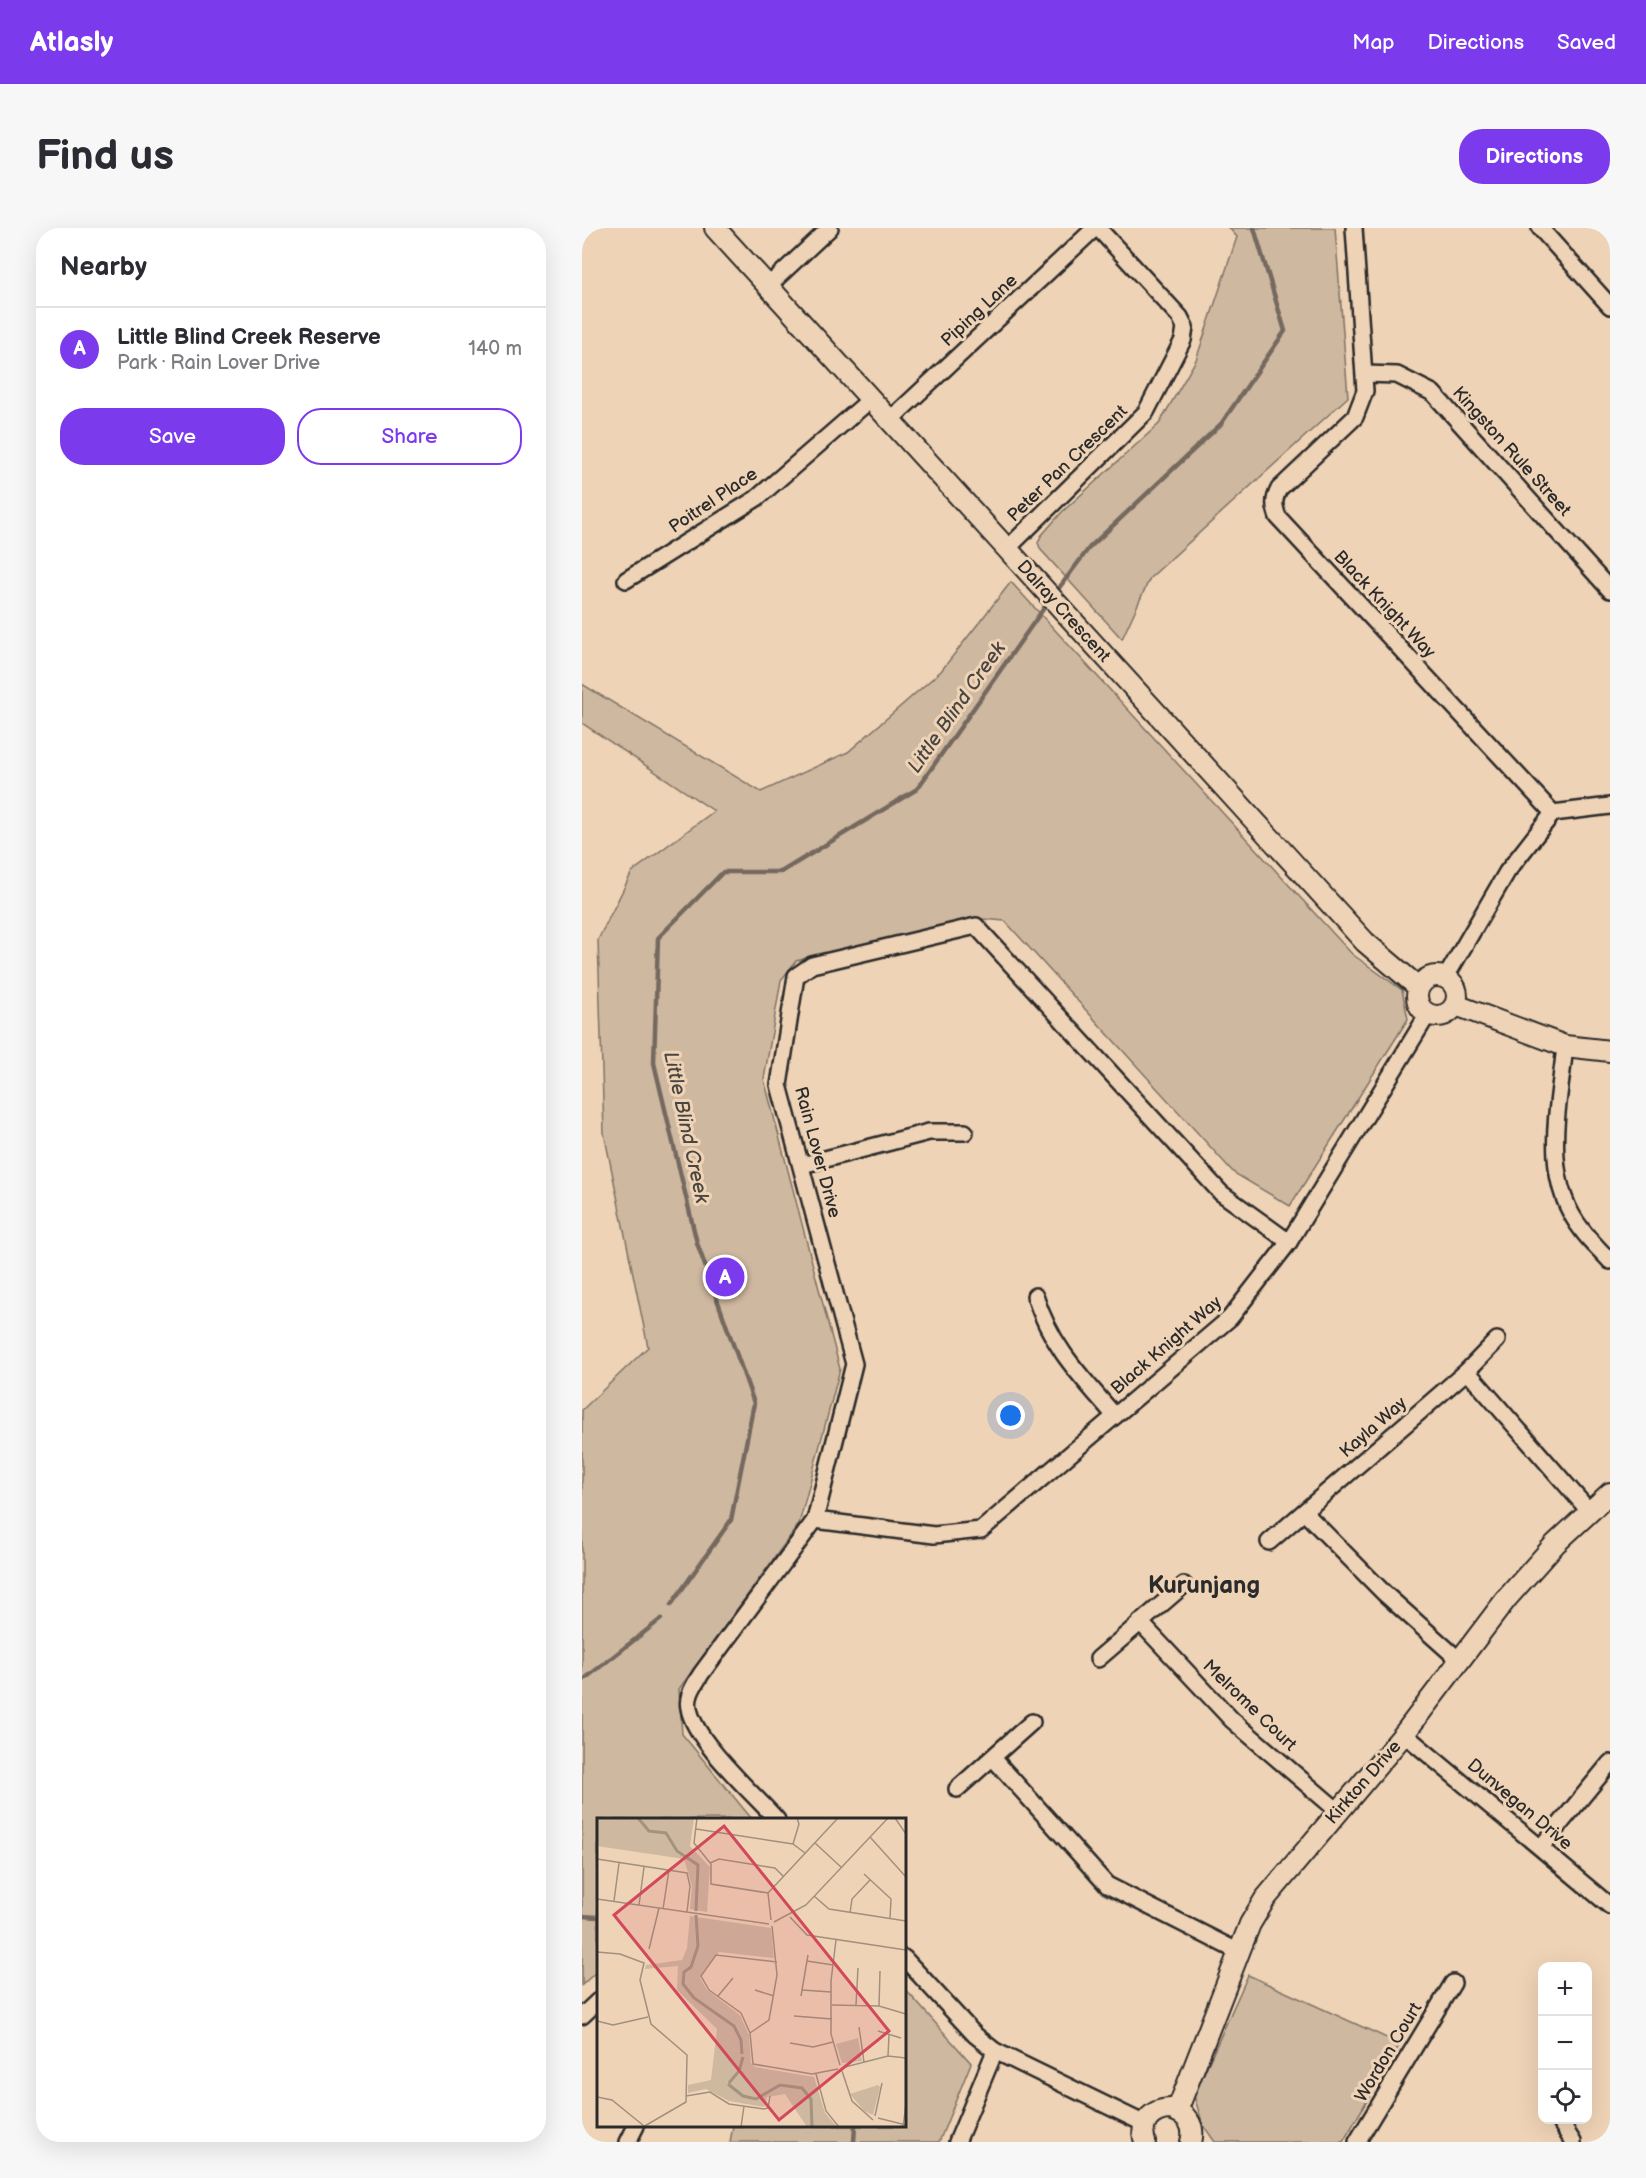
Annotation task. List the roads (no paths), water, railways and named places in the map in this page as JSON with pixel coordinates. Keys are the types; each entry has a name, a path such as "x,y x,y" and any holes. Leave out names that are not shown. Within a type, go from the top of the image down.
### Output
{"street":[{"name":"Dalray Crescent","path":"715,228 1365,942 1418,987"},
{"path":"768,286 830,228"},
{"name":"Piping Lane","path":"890,420 1096,228"},
{"name":"Peter Pan Crescent","path":"1007,549 1146,412 1183,340 1185,327 1180,317 1096,228"},
{"name":"Black Knight Way","path":"1354,228 1365,391 1355,417 1279,489 1274,498 1278,517 1552,813"},
{"path":"1539,228 1610,306"},
{"name":"Kingston Rule Street","path":"1365,374 1397,375 1433,393 1610,590"},
{"name":"Poitrel Place","path":"626,580 757,498 871,399"},
{"path":"1446,977 1507,872 1552,813 1610,806"},
{"name":"Rain Lover Drive","path":"775,1818 710,1747 696,1728 688,1707 690,1691 701,1674 815,1520 854,1364 779,1085 796,976 812,965 976,926 1221,1193 1289,1242"},
{"path":"1446,977 1455,986 1456,1005 1447,1014 1428,1014 1417,999 1418,987 1427,978 1446,977"},
{"path":"1456,1005 1564,1046 1610,1051"},
{"name":"Black Knight Way","path":"815,1520 934,1535 981,1530 1230,1318 1289,1242 1428,1014"},
{"path":"1564,1046 1554,1158 1559,1186 1580,1229 1610,1261"},
{"path":"802,1165 928,1132 965,1132"},
{"path":"1035,1296 1049,1333 1070,1364 1115,1416"},
{"name":"Kayla Way","path":"1269,1542 1467,1371 1497,1340"},
{"path":"1467,1371 1590,1512"},
{"name":"Kirkton Drive","path":"1177,2111 1250,1924 1265,1899 1404,1734 1507,1598 1555,1544 1610,1493"},
{"path":"1304,1512 1384,1593 1459,1660"},
{"path":"1098,1659 1184,1585"},
{"name":"Melrome Court","path":"1140,1622 1232,1720 1338,1811"},
{"path":"957,1789 1032,1722"},
{"name":"Dunvegan Drive","path":"1404,1734 1542,1846 1610,1906"},
{"path":"993,1758 1092,1871 1107,1885 1239,1952"},
{"path":"1542,1846 1610,1763"},
{"path":"906,1960 975,2035 995,2051 1145,2133 1155,2112 1170,2109 1177,2111 1191,2124 1191,2142"},
{"name":"Wordon Court","path":"1357,2142 1453,1983"},
{"path":"582,2016 597,2002"},
{"path":"957,2142 995,2051"},
{"path":"1562,2124 1574,2142"},
{"path":"628,2142 636,2127"}],"waterway":[{"name":"Little Blind Creek","path":"1059,588 1089,548 1221,424 1285,331 1254,228"},
{"name":"Little Blind Creek","path":"671,1605 731,1520 754,1403 697,1243 654,1063 658,938 723,872 781,872 917,789 1044,608"},
{"name":"Little Blind Creek","path":"582,1681 661,1619"},
{"name":"Little Blind Creek","path":"582,1916 597,1917"},
{"name":"Little Blind Creek","path":"854,2142 855,2127"}],"place":[{"name":"Little Blind Creek Reserve","path":"725,1277"}],"district":[{"name":"Kurunjang","path":"1204,1585"}]}
